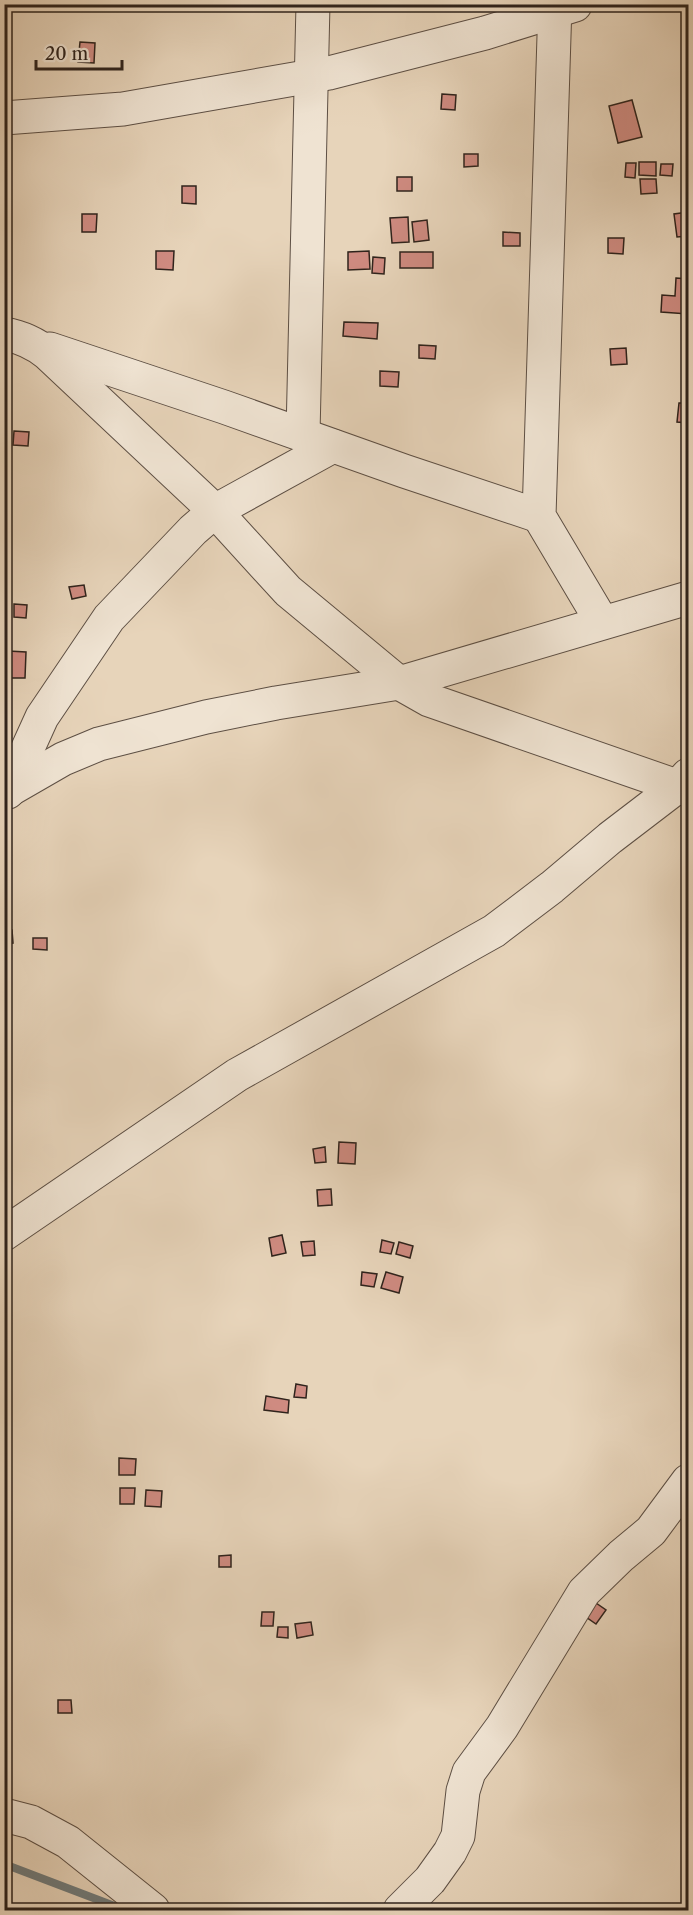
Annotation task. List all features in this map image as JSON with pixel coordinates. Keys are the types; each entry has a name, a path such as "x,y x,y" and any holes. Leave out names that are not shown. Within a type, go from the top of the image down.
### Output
{"street":[{"path":"303,434 313,4"},
{"path":"4,118 123,108 329,73 485,33 563,7 539,516 602,622"},
{"path":"4,334 17,336 37,345 539,516"},
{"path":"37,345 215,511 288,591 399,683 429,700 685,784"},
{"path":"6,793 42,717 109,618 193,530 215,511 333,446"},
{"path":"6,793 63,759 99,744 264,705 399,683 688,598"},
{"path":"4,1234 237,1075 494,931 610,838 685,784"},
{"path":"400,1911 429,1880 450,1852 458,1836 463,1791 469,1772 502,1727 584,1592 651,1531 688,1481"},
{"path":"4,1815 31,1822 68,1842 153,1911"}],"building":[{"path":"80,42 95,43 94,63 78,62"},
{"path":"442,94 456,95 455,110 441,109"},
{"path":"632,100 642,137 618,143 609,106"},
{"path":"464,154 478,154 478,166 464,167"},
{"path":"639,162 656,162 656,176 639,175"},
{"path":"626,163 636,163 635,178 625,177"},
{"path":"661,164 673,164 672,176 660,175"},
{"path":"397,177 412,177 412,191 397,191"},
{"path":"640,179 656,179 657,193 641,194"},
{"path":"182,186 196,186 196,204 182,203"},
{"path":"688,212 688,236 677,237 674,214"},
{"path":"82,214 97,214 96,232 82,232"},
{"path":"408,217 409,242 392,243 390,218"},
{"path":"427,220 429,240 414,242 412,222"},
{"path":"503,232 520,233 520,246 503,246"},
{"path":"608,238 624,238 623,254 608,253"},
{"path":"156,251 174,251 173,270 156,269"},
{"path":"369,251 370,269 348,270 348,252"},
{"path":"400,252 433,252 433,268 400,268"},
{"path":"373,257 385,258 384,274 372,273"},
{"path":"676,278 688,279 688,314 661,312 662,295 675,296"},
{"path":"344,322 378,323 377,339 343,336"},
{"path":"419,345 436,346 435,359 419,358"},
{"path":"626,348 627,364 611,365 610,349"},
{"path":"380,371 399,372 398,387 380,386"},
{"path":"679,403 688,403 688,423 677,422"},
{"path":"14,431 29,432 28,446 13,445"},
{"path":"84,585 86,596 72,599 69,587"},
{"path":"14,604 27,605 26,618 14,617"},
{"path":"8,651 26,652 25,678 8,678"},
{"path":"12,930 13,943 4,944 4,931"},
{"path":"33,938 47,938 47,950 33,949"},
{"path":"339,1142 356,1143 355,1164 338,1163"},
{"path":"325,1147 326,1162 315,1163 313,1149"},
{"path":"331,1189 332,1205 318,1206 317,1190"},
{"path":"282,1235 286,1253 272,1256 269,1238"},
{"path":"382,1240 394,1243 391,1254 380,1252"},
{"path":"314,1241 315,1255 303,1256 301,1242"},
{"path":"399,1242 413,1246 410,1258 396,1254"},
{"path":"362,1272 377,1274 374,1287 361,1285"},
{"path":"386,1272 403,1277 399,1293 381,1288"},
{"path":"296,1384 307,1386 306,1398 294,1397"},
{"path":"266,1396 289,1400 288,1413 264,1410"},
{"path":"119,1458 136,1459 135,1475 119,1475"},
{"path":"120,1488 135,1488 134,1504 120,1504"},
{"path":"146,1490 162,1491 161,1507 145,1506"},
{"path":"231,1555 231,1567 219,1567 219,1556"},
{"path":"596,1603 606,1610 596,1624 586,1617"},
{"path":"262,1612 274,1612 273,1626 261,1626"},
{"path":"311,1622 313,1635 297,1638 295,1624"},
{"path":"278,1627 288,1627 288,1638 277,1637"},
{"path":"58,1700 71,1700 72,1713 58,1713"}],"waterway":[{"path":"4,1864 125,1910"}]}
